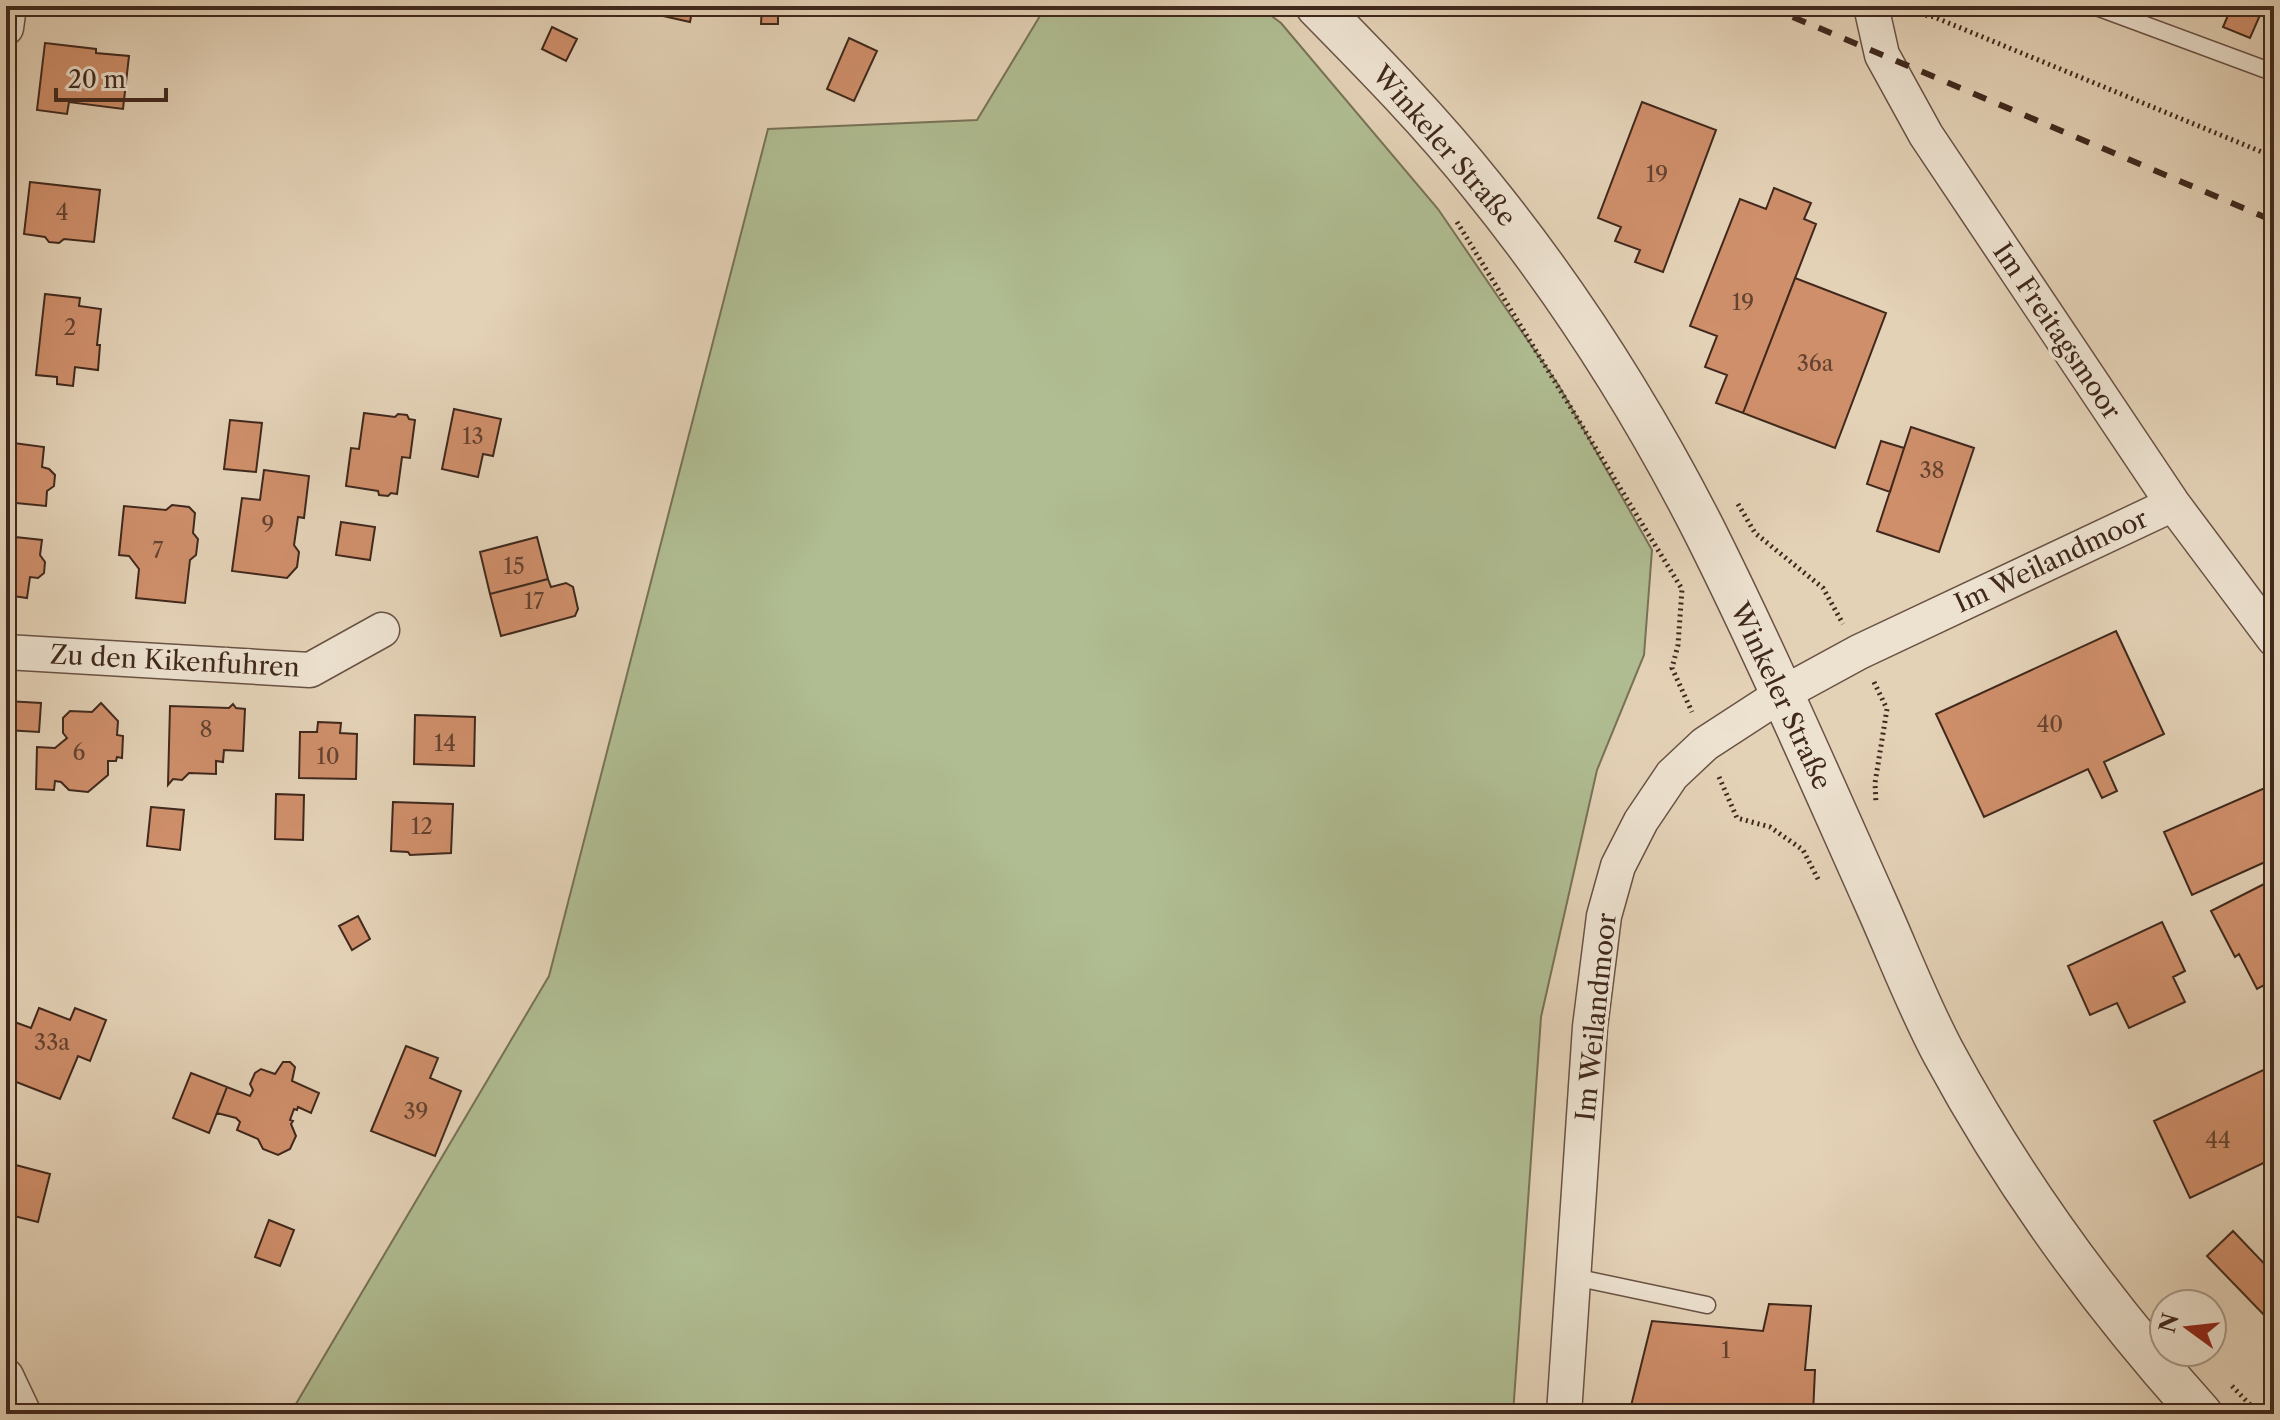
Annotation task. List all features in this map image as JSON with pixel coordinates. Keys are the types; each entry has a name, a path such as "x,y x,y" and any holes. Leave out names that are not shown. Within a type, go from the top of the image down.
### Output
{"street":[{"path":"6,28 9,6"},
{"name":"Im Freitagsmoor","path":"1884,7 1882,55 1926,135 2173,504 2274,639"},
{"name":"Winkeler Straße","path":"1300,12 1410,101 1482,185 1550,275 1608,361 1654,437 1704,531 1782,694 1942,1049 2007,1163 2072,1260 2142,1349 2201,1414"},
{"name":"Im Weilandmoor","path":"1564,1414 1590,1027 1604,916 1618,866 1641,821 1672,775 1705,744 1782,694 1859,652 2173,504"},
{"name":"Zu den Kikenfuhren","path":"6,652 310,670 382,630"},
{"path":"6,1376 24,1414"}],"lane":[{"path":"2094,6 2264,69"},
{"path":"1574,1277 1707,1305"}],"path":[{"path":"1272,6 1300,12"},
{"path":"1884,7 1934,17 2274,157"},
{"path":"1453,216 1682,589 1678,645 1672,668 1705,744"}],"green space":[{"path":"1046,6 1258,6 1281,23 1438,209 1559,386 1652,550 1644,655 1597,770 1541,1017 1513,1414 290,1414 549,976 768,129 977,120"}],"building":[{"path":"655,6 693,6 690,22 654,14"},
{"path":"762,6 778,6 778,24 761,24"},
{"path":"2232,6 2264,6 2250,38 2223,27"},
{"path":"552,27 577,39 566,61 542,49"},
{"path":"849,38 877,51 854,101 827,89"},
{"path":"45,43 129,56 123,109 69,102 67,114 37,110"},
{"path":"1642,102 1716,130 1663,272 1635,262 1640,250 1615,241 1621,227 1598,218"},
{"path":"30,182 100,190 94,242 64,239 59,243 49,242 45,237 24,234"},
{"path":"1774,188 1811,203 1804,219 1816,224 1743,413 1716,403 1727,375 1705,367 1717,336 1690,326 1740,199 1766,209"},
{"path":"1795,278 1886,313 1835,448 1743,413"},
{"path":"45,294 80,298 79,306 101,309 98,370 75,367 73,386 57,384 57,377 36,375"},
{"path":"454,409 501,419 493,456 483,454 478,477 442,469"},
{"path":"364,413 395,417 398,414 407,415 415,420 410,458 402,457 397,494 379,495 378,491 346,486 351,448 359,449"},
{"path":"230,420 262,423 256,472 224,469"},
{"path":"1911,427 1974,448 1939,552 1877,531"},
{"path":"1881,441 1904,448 1890,492 1867,484"},
{"path":"6,442 44,447 42,467 55,475 54,486 47,491 46,506 6,502"},
{"path":"264,470 309,476 304,518 298,517 294,545 299,552 297,567 287,578 232,571 242,498 260,500"},
{"path":"172,505 189,507 195,513 193,533 198,539 196,555 190,560 185,603 136,598 139,569 129,556 119,555 124,506 166,510"},
{"path":"341,522 375,527 370,560 336,555"},
{"path":"6,536 42,540 40,555 45,562 44,573 38,578 30,577 27,598 6,595"},
{"path":"537,537 548,579 490,594 480,552"},
{"path":"548,579 551,587 566,583 573,587 578,609 575,616 501,636 490,594"},
{"path":"2116,631 2164,734 2104,762 2117,791 2102,798 2088,769 1984,817 1936,714"},
{"path":"6,701 41,703 39,732 6,730"},
{"path":"101,703 118,721 117,735 123,736 122,758 108,761 108,775 88,792 69,790 61,782 55,781 54,790 36,789 37,747 55,748 67,738 63,733 63,718 70,711 92,712"},
{"path":"233,704 236,708 245,709 243,751 224,750 223,762 216,761 216,774 189,773 182,780 173,779 168,785 170,706 229,708"},
{"path":"415,715 475,717 474,766 414,764"},
{"path":"318,722 341,723 340,733 357,734 356,779 299,778 300,732 317,732"},
{"path":"2274,784 2274,858 2192,895 2164,832"},
{"path":"276,794 304,795 303,840 275,839"},
{"path":"393,802 453,804 451,853 410,855 408,852 391,851"},
{"path":"151,807 184,810 180,850 147,846"},
{"path":"2274,879 2274,980 2257,989 2239,954 2235,957 2211,911"},
{"path":"358,916 370,939 352,950 339,926"},
{"path":"2162,922 2185,971 2173,977 2185,1002 2129,1028 2117,1003 2090,1015 2068,966"},
{"path":"39,1008 70,1020 75,1008 106,1020 90,1061 78,1056 60,1099 11,1080 8,1072 11,1065 6,1063 6,1019 31,1028"},
{"path":"406,1046 438,1058 430,1078 461,1091 435,1156 371,1131"},
{"path":"283,1062 290,1062 295,1067 292,1081 319,1093 311,1113 298,1107 294,1109 290,1120 293,1121 291,1124 296,1136 290,1149 278,1155 263,1149 258,1139 237,1130 240,1122 236,1118 217,1113 227,1087 250,1096 253,1090 250,1084 255,1073 261,1069 275,1074"},
{"path":"2274,1065 2274,1158 2190,1198 2154,1121"},
{"path":"191,1073 227,1087 209,1133 173,1118"},
{"path":"8,1163 50,1174 38,1222 6,1214"},
{"path":"269,1220 294,1230 280,1266 255,1257"},
{"path":"2233,1231 2274,1274 2274,1311 2267,1318 2207,1256"},
{"path":"1769,1304 1811,1306 1805,1370 1815,1370 1813,1414 1629,1414 1652,1321 1763,1331"}],"railway":[{"path":"1767,6 2274,221"}]}
